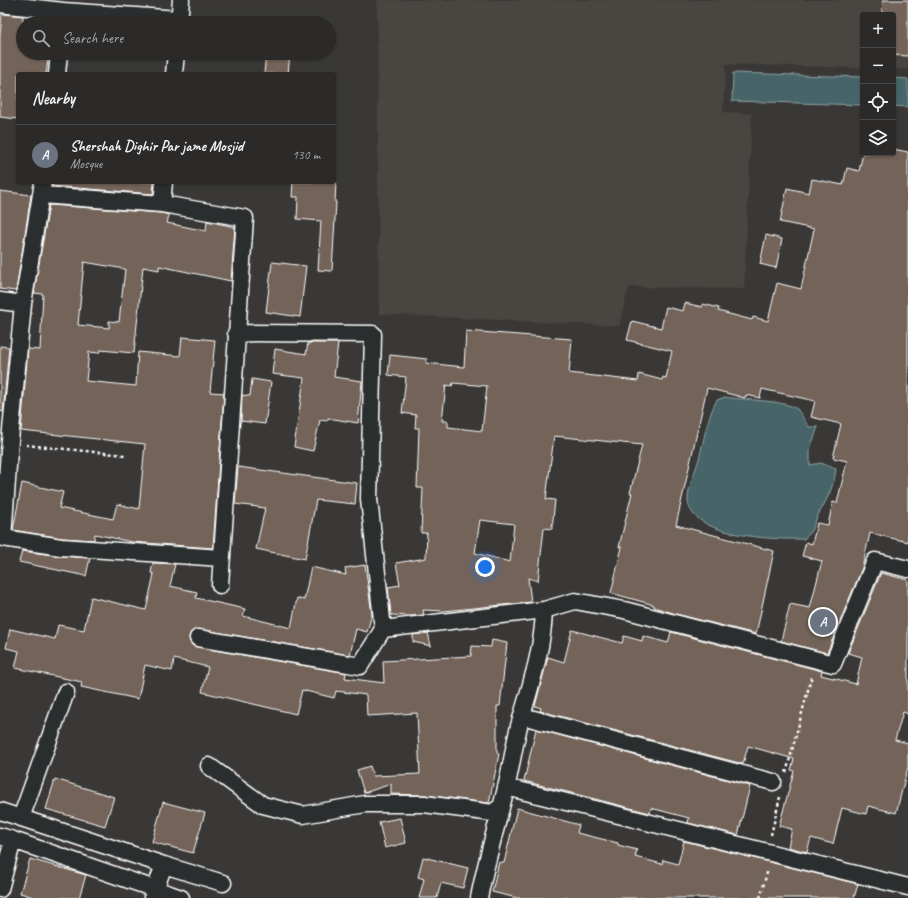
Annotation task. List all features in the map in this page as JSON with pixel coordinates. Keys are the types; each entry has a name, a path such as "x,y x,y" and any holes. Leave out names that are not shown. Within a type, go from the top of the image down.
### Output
{"street":[{"path":"179,16 181,0"},
{"path":"0,4 58,16"},
{"path":"57,72 58,60"},
{"path":"174,72 175,60"},
{"path":"162,204 164,184"},
{"path":"220,585 245,218 162,204 43,188 23,304 3,538 61,547 221,558"},
{"path":"0,301 23,304"},
{"path":"198,638 360,666 383,629 369,499 373,334 236,333"},
{"path":"383,629 544,610 575,601 624,610 833,664 875,561 908,569"},
{"path":"479,898 486,863 506,787 522,716 536,667 543,633 544,610"},
{"path":"21,818 66,692"},
{"path":"522,716 779,785"},
{"path":"210,766 263,805 303,815 365,804 424,804 493,813 501,806"},
{"path":"506,787 908,887"},
{"path":"0,811 223,883"},
{"path":"0,889 6,838 154,894 181,898"},
{"path":"154,894 164,865"}],"path":[{"path":"10,443 125,455"},
{"path":"760,898 769,852 779,785 816,659"}],"shaded area":[{"path":"377,0 908,0 908,69 896,69 896,12 860,12 860,68 726,64 723,112 752,114 744,289 629,287 619,326 379,314"}],"water":[{"path":"733,73 860,77 860,105 732,101"},
{"path":"896,78 908,79 908,107 896,106"},
{"path":"725,397 773,402 791,406 797,409 809,427 818,427 810,449 810,465 821,463 836,469 834,481 827,498 812,530 804,539 775,539 736,534 718,529 703,522 692,512 688,496 708,421 717,400"}],"building":[{"path":"883,0 908,0 908,56 896,55 896,12 882,12"},
{"path":"2,14 23,16 16,16 16,60 48,60 46,72 16,72 16,119 0,117 0,36"},
{"path":"265,60 289,60 288,72 264,72"},
{"path":"896,150 908,152 908,542 870,533 862,568 827,653 781,641 790,604 810,608 822,561 802,556 806,542 812,544 817,523 828,525 833,502 837,503 847,461 833,458 841,424 811,417 815,401 762,389 760,398 746,395 745,398 707,388 676,525 774,551 756,634 676,614 654,607 654,605 611,593 622,547 619,547 632,493 630,493 642,445 554,436 546,499 555,500 552,529 544,528 538,581 528,578 531,602 444,611 423,610 424,615 391,615 388,587 400,585 396,563 426,558 427,533 421,533 423,488 417,488 419,428 415,428 416,415 402,413 406,377 388,375 390,355 427,359 426,363 464,367 466,331 572,339 569,373 638,381 639,374 662,380 663,377 666,378 672,351 627,340 632,321 661,328 666,307 683,311 685,303 702,307 703,304 719,308 718,311 752,320 753,317 768,321 777,283 801,289 814,229 780,222 787,188 809,193 812,179 843,185 847,168 859,171 862,156 896,156","holes":["453,383 487,386 482,431 448,427 448,421 442,421 446,385 452,386","480,520 514,524 510,562 475,553"]},
{"path":"52,184 154,184 153,194 52,186"},
{"path":"293,184 336,184 332,271 318,270 321,221 297,219 298,197 292,197"},
{"path":"0,191 31,195 16,291 0,289"},
{"path":"49,205 161,213 169,215 167,223 206,231 207,221 235,227 231,281 159,266 159,270 143,267 134,353 100,350 99,353 89,352 86,381 136,386 138,352 180,356 182,337 215,340 210,392 224,393 213,548 132,542 95,534 94,540 62,538 13,530 22,483 63,492 59,508 113,519 117,504 139,509 145,444 21,431 28,349 40,350 43,294 34,293","holes":["84,262 125,269 119,322 109,321 109,328 78,325"]},
{"path":"766,235 782,239 776,268 760,264"},
{"path":"272,262 306,266 300,317 266,312"},
{"path":"308,343 338,343 334,377 362,381 358,423 328,418 327,421 320,420 313,451 294,447 304,378 272,374 275,349 306,354"},
{"path":"0,346 9,347 3,412 0,411"},
{"path":"252,379 271,382 265,424 241,421 242,395 250,396"},
{"path":"238,467 357,483 355,504 316,500 305,559 256,549 265,508 235,504"},
{"path":"22,551 90,558 86,576 19,562"},
{"path":"153,563 175,564 170,586 197,592 196,598 245,609 243,616 291,628 297,598 304,600 311,567 346,575 345,568 365,565 372,614 367,632 356,629 350,655 199,629 191,632 189,637 192,645 196,647 346,673 345,678 384,683 383,661 471,656 472,646 491,647 492,640 507,643 500,706 497,706 497,753 499,754 489,803 425,795 391,794 391,784 364,793 357,770 370,766 373,776 420,774 417,713 367,716 366,695 336,691 334,698 302,690 296,714 202,692 208,667 174,659 172,671 145,665 138,699 81,687 82,682 15,668 19,651 6,648 10,629 55,639 58,625 84,630 91,597 146,610 154,574 151,573"},
{"path":"881,573 908,580 908,714 903,712 895,740 908,743 908,767 896,813 868,806 866,814 842,808 833,844 811,838 807,852 788,847 792,829 779,826 794,771 791,770 794,759 748,746 743,764 540,711 541,708 535,706 548,657 564,662 572,630 622,643 624,636 642,641 643,636 668,643 671,632 822,671 821,675 856,684 862,657 848,653"},
{"path":"428,633 431,646 413,642 413,635"},
{"path":"536,729 750,786 738,835 688,823 689,818 651,808 650,813 524,781"},
{"path":"55,779 114,797 105,826 46,809"},
{"path":"163,802 205,813 193,853 152,842"},
{"path":"517,808 579,825 577,833 618,843 618,845 637,850 635,857 662,864 663,860 678,864 684,841 858,884 854,898 517,898 492,892 499,862 504,863"},
{"path":"400,818 406,843 385,848 379,822"},
{"path":"423,857 468,868 463,888 441,883 437,898 419,898 424,879 418,877"},
{"path":"30,859 86,875 79,898 37,898 20,893"}],"place":[{"name":"Shershah Dighir Par jame Mosjid","path":"823,622"}]}
